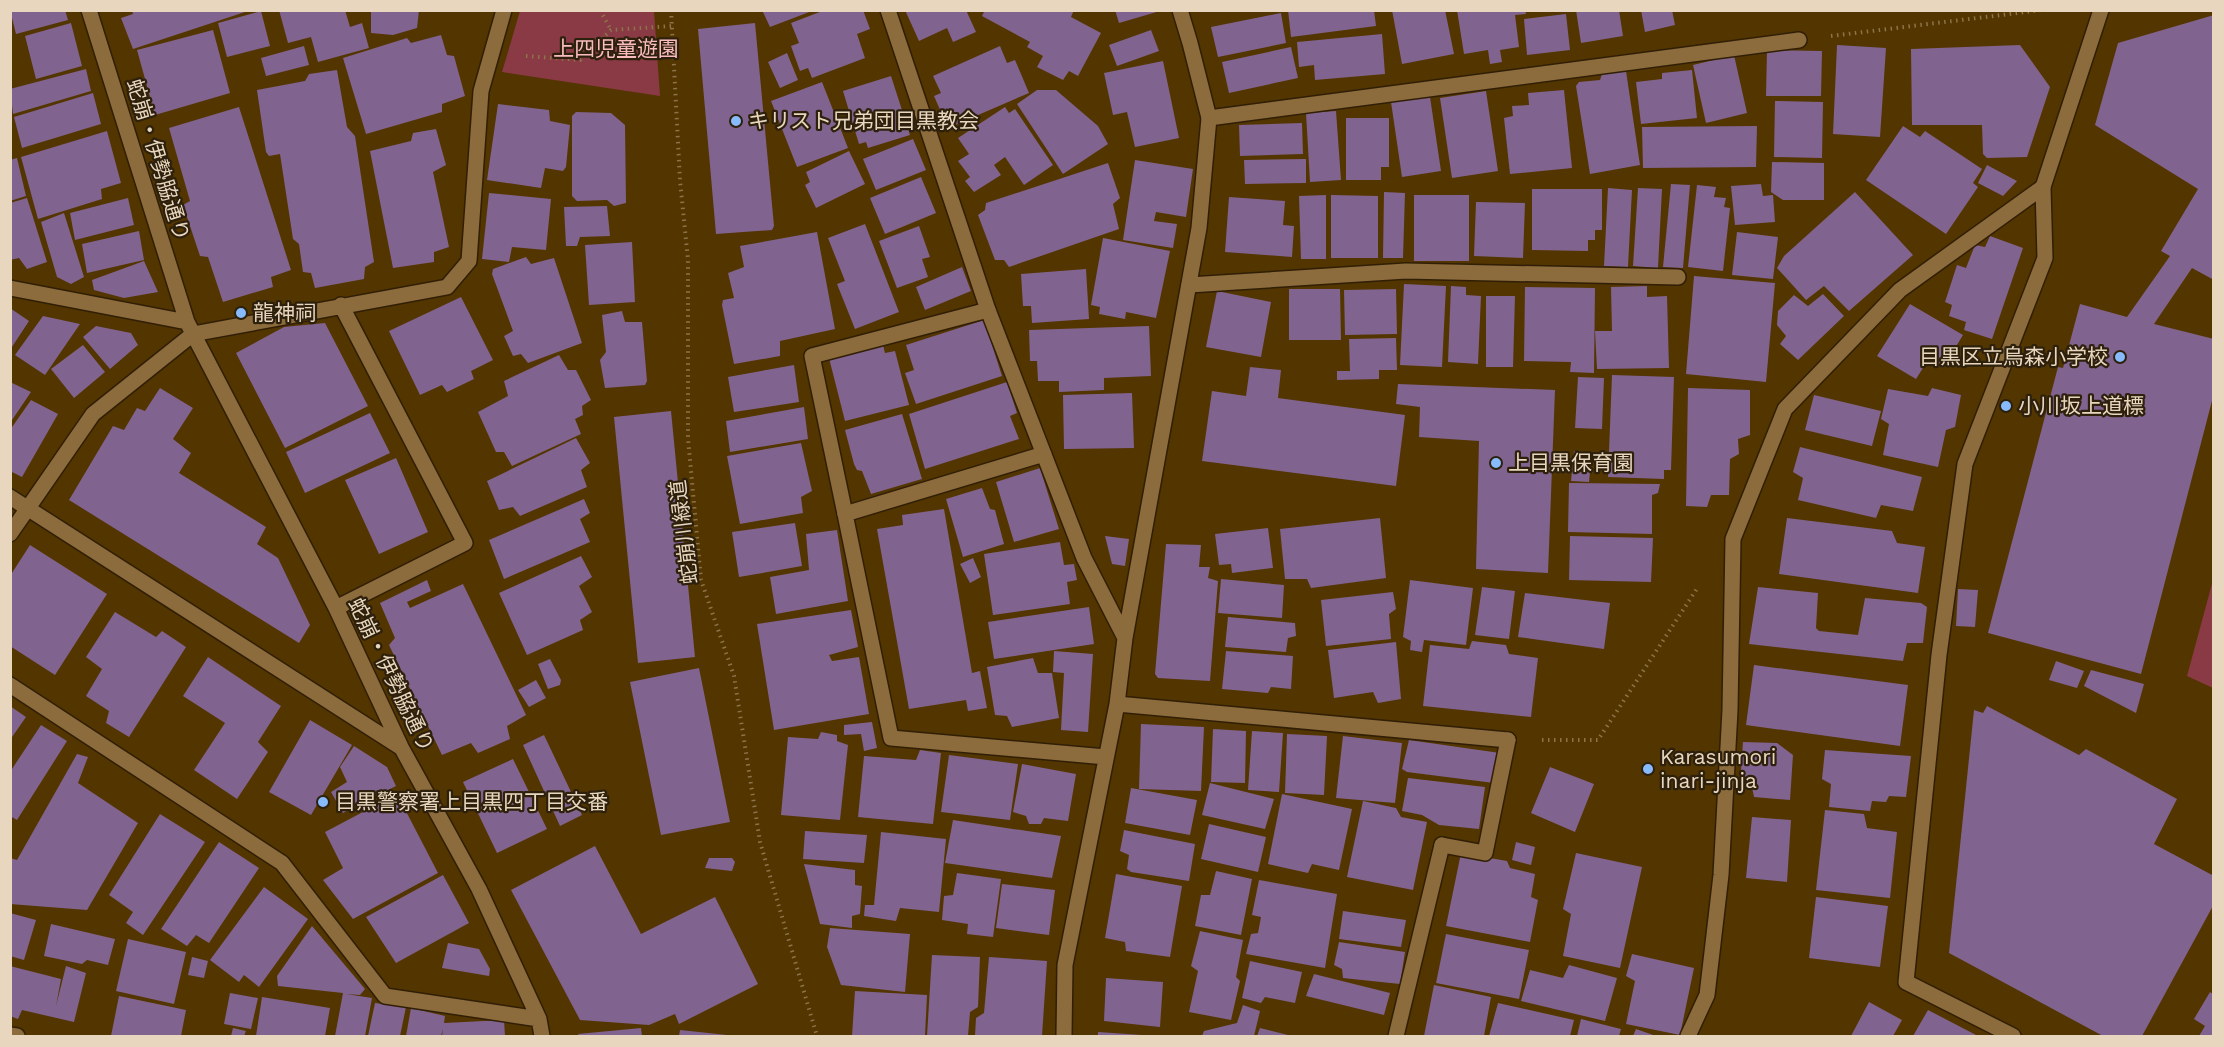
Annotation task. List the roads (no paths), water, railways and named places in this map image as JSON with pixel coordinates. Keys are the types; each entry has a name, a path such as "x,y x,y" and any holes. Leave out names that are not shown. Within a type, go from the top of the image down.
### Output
{"street":[{"name":"蛇崩・伊勢脇通り","path":"89,10 190,328 336,609 401,747 479,889 539,1019 542,1036"},
{"path":"10,288 190,328 447,287 469,261 481,91 504,10"},
{"path":"888,10 988,310 1084,558 1125,638"},
{"path":"1064,1036 1065,965 1117,704 1125,638 1199,228 1209,118 1180,10"},
{"path":"2013,1036 1906,982 1939,655 1965,464 2045,258 2043,187 2101,10"},
{"path":"1209,118 1798,40"},
{"path":"1688,1036 1707,995 1721,875 1730,710 1733,539 1785,409 1900,290 2043,187"},
{"path":"1189,285 1407,271 1678,277"},
{"path":"336,609 465,543 341,305"},
{"path":"988,310 812,356 891,738 1106,757"},
{"path":"10,534 93,414 190,328"},
{"path":"845,514 1044,454"},
{"path":"10,497 401,747"},
{"path":"10,686 282,864 385,996 539,1019"},
{"path":"1117,704 1508,740 1485,853 1442,845 1396,1036"},
{"path":"10,1035 17,1036"}],"place":[{"name":"キリスト兄弟団目黒教会","path":"736,121"},
{"name":"龍神祠","path":"241,313"},
{"name":"目黒区立烏森小学校","path":"2120,357"},
{"name":"小川坂上道標","path":"2006,406"},
{"name":"上目黒保育園","path":"1496,463"},
{"name":"Karasumori inari-jinja","path":"1648,769"},
{"name":"目黒警察署上目黒四丁目交番","path":"323,802"}],"park label":[{"name":"上四児童遊園","path":"616,49"}]}
